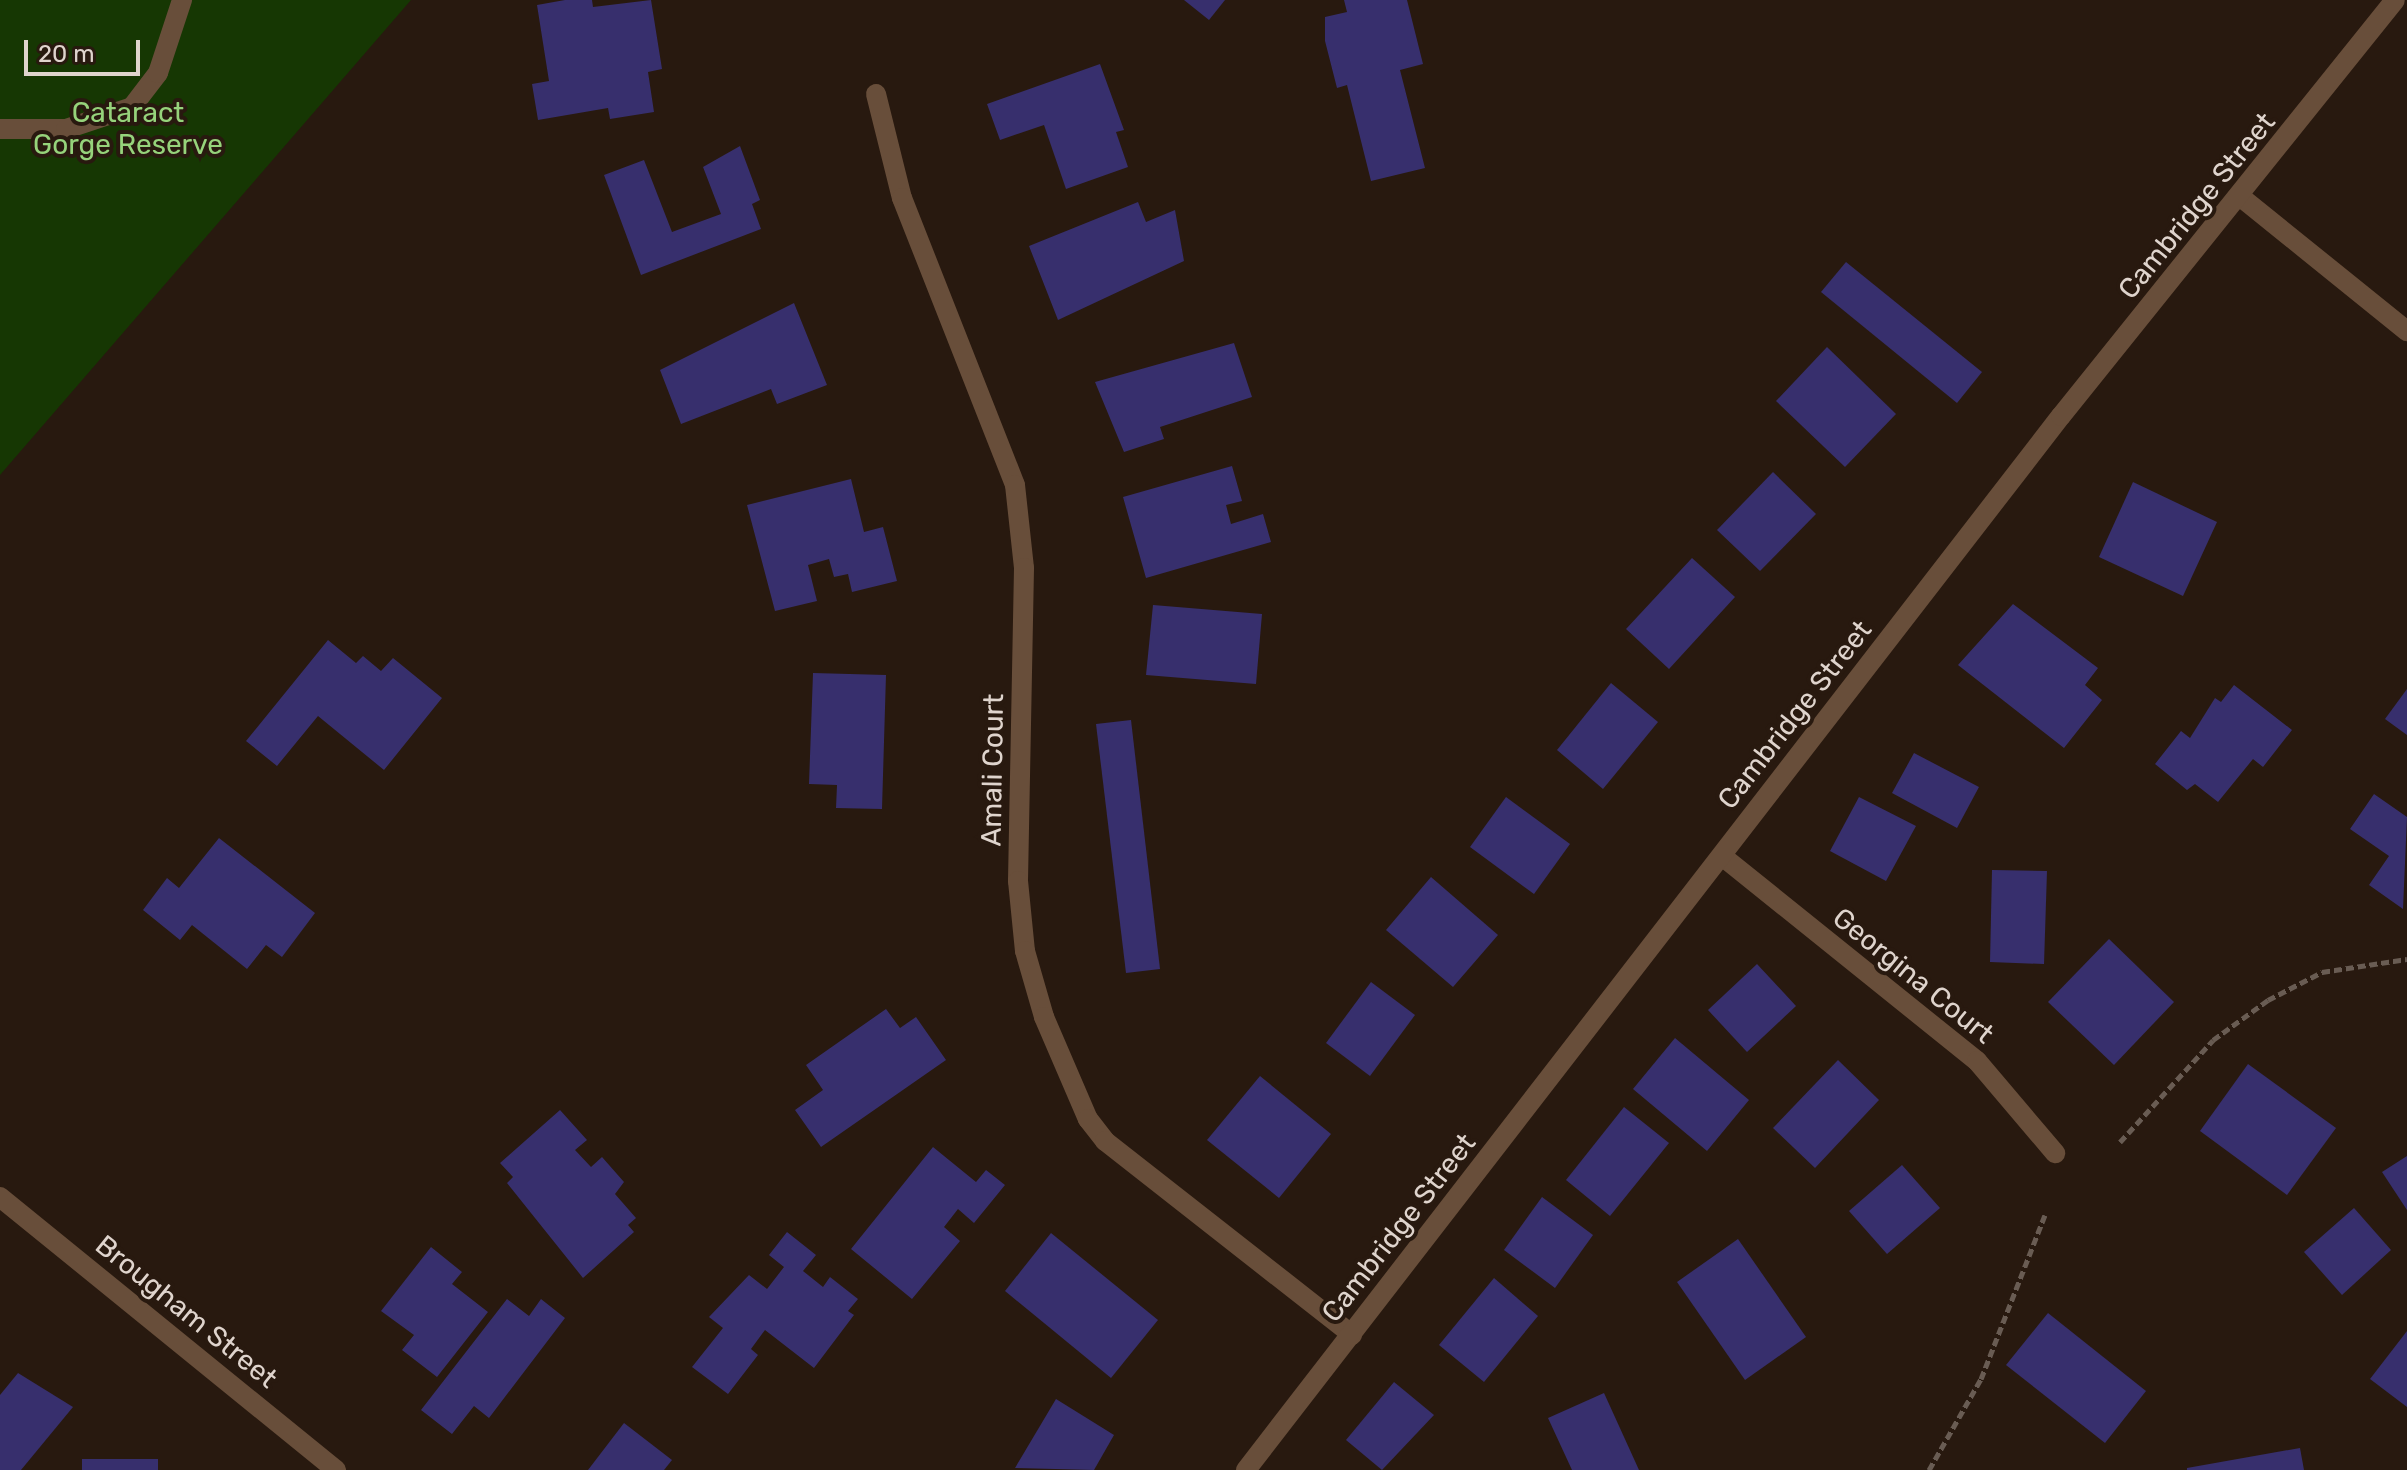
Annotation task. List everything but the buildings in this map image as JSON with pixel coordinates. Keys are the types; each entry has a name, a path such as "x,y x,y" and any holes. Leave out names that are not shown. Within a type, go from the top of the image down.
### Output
{"street":[{"path":"0,129 66,129 132,107 158,73 182,0"},
{"name":"Cambridge Street","path":"1246,1470 2061,416 2242,198 2395,0"},
{"name":"Amali Court","path":"876,94 902,198 1015,485 1023,528 1018,881 1025,951 1044,1017 1088,1119 1105,1141 1352,1335"},
{"path":"2242,198 2407,331"},
{"name":"Georgina Court","path":"1722,856 1977,1061 2055,1153"},
{"name":"Brougham Street","path":"0,1197 336,1470"}],"path":[{"path":"2120,1142 2213,1040 2268,1000 2322,972 2407,959"},
{"path":"1929,1470 1981,1379 2045,1215"}],"green space":[{"name":"Cataract Gorge Reserve","path":"0,0 411,0 0,475"}]}
